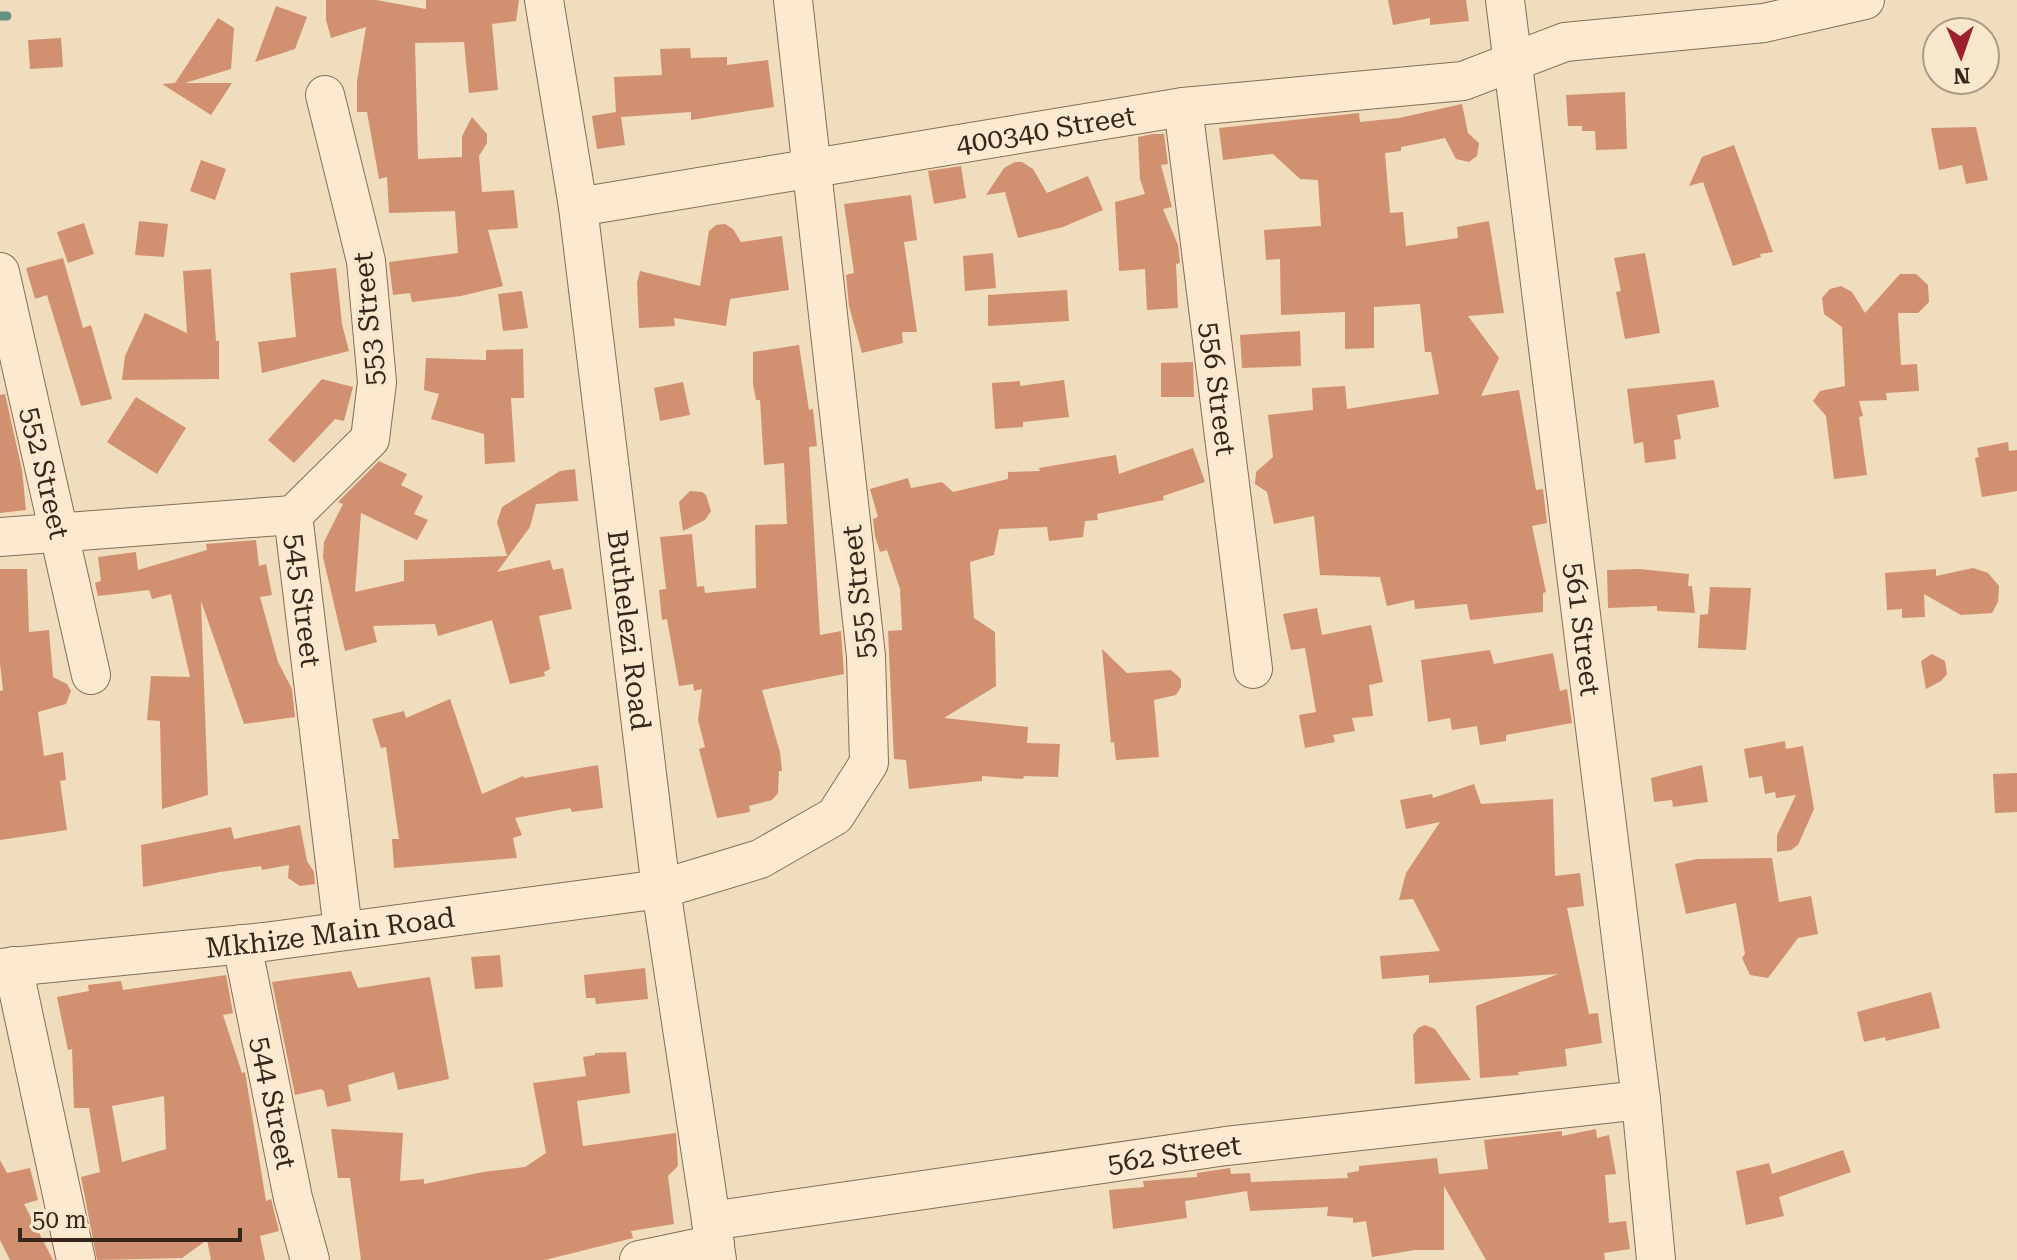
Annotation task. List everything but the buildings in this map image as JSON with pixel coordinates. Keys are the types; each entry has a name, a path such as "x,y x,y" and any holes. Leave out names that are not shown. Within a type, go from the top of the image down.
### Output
{"street":[{"name":"Buthelezi Road","path":"544,0 578,207 661,889 714,1241"},
{"name":"555 Street","path":"661,889 760,859 835,816 869,763 866,656 793,0"},
{"name":"561 Street","path":"1505,0 1641,1100 1656,1260"},
{"name":"400340 Street","path":"578,207 1183,107 1463,81 1565,42 1764,23 1865,0"},
{"name":"553 Street","path":"293,515 370,439 377,382 366,261 325,95"},
{"name":"556 Street","path":"1183,107 1253,669"},
{"name":"552 Street","path":"0,272 91,675"},
{"name":"545 Street","path":"0,537 293,515 343,930"},
{"name":"Mkhize Main Road","path":"7,967 242,944 661,889"},
{"name":"544 Street","path":"242,944 293,1198 310,1260"},
{"path":"7,967 76,1260"},
{"name":"562 Street","path":"639,1260 714,1241 1226,1146 1641,1100"}],"waterway":[{"path":"0,16 7,16"}]}
